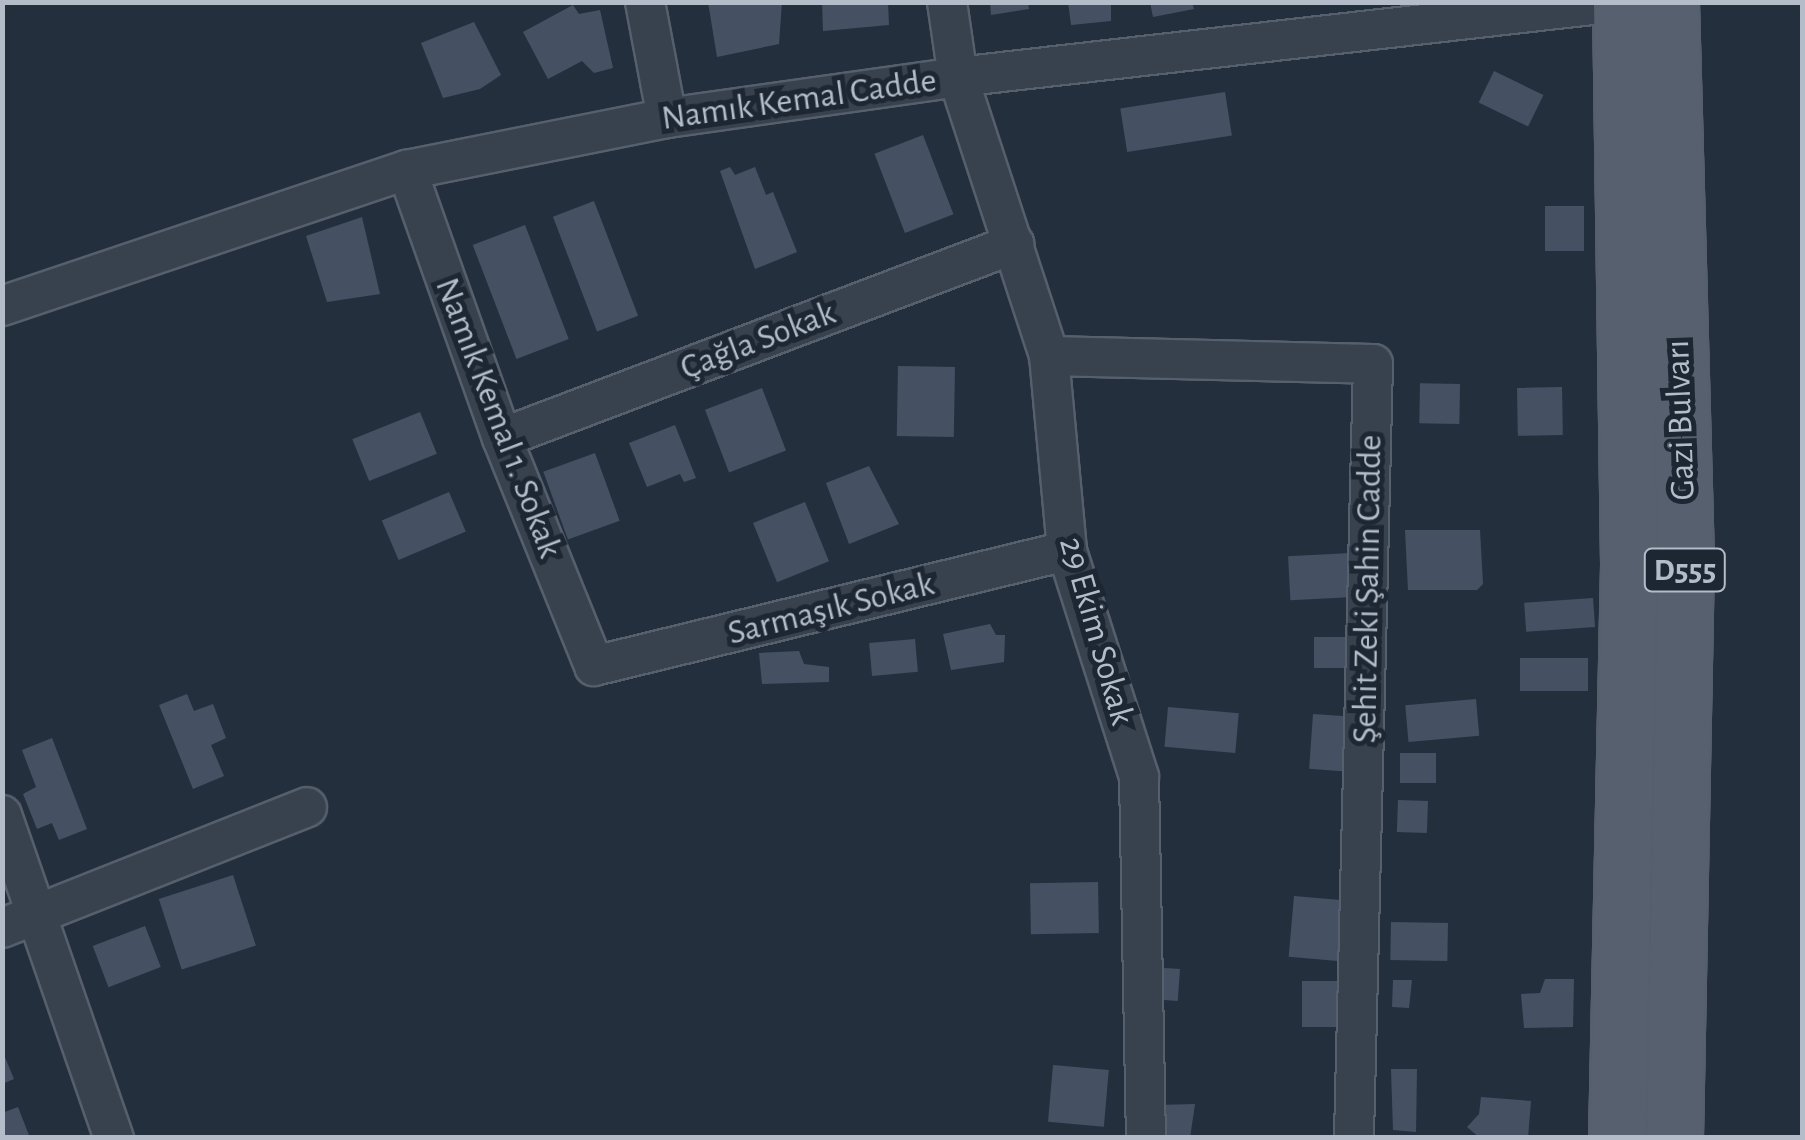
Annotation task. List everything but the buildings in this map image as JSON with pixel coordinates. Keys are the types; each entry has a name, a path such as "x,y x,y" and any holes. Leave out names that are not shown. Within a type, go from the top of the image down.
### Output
{"main road":[{"name":"Gazi Bulvarı","path":"1617,1138 1629,563 1620,2"},
{"name":"Gazi Bulvarı","path":"1670,2 1685,560 1674,1138"}],"street":[{"path":"644,2 667,118"},
{"name":"29 Ekim Sokak","path":"947,2 958,77 1049,356 1068,551 1139,777 1146,1138"},
{"name":"Namık Kemal Cadde","path":"2,306 407,170 667,118 958,77 1620,2"},
{"name":"Namık Kemal 1. Sokak","path":"407,170 502,438 594,666"},
{"name":"Çağla Sokak","path":"502,438 1014,244"},
{"name":"Şehit Zeki Şahin Cadde","path":"1049,356 1373,364 1354,1138"},
{"name":"Sarmaşık Sokak","path":"594,666 1068,551"},
{"path":"2,928 307,806"},
{"path":"2,816 114,1138"}]}
